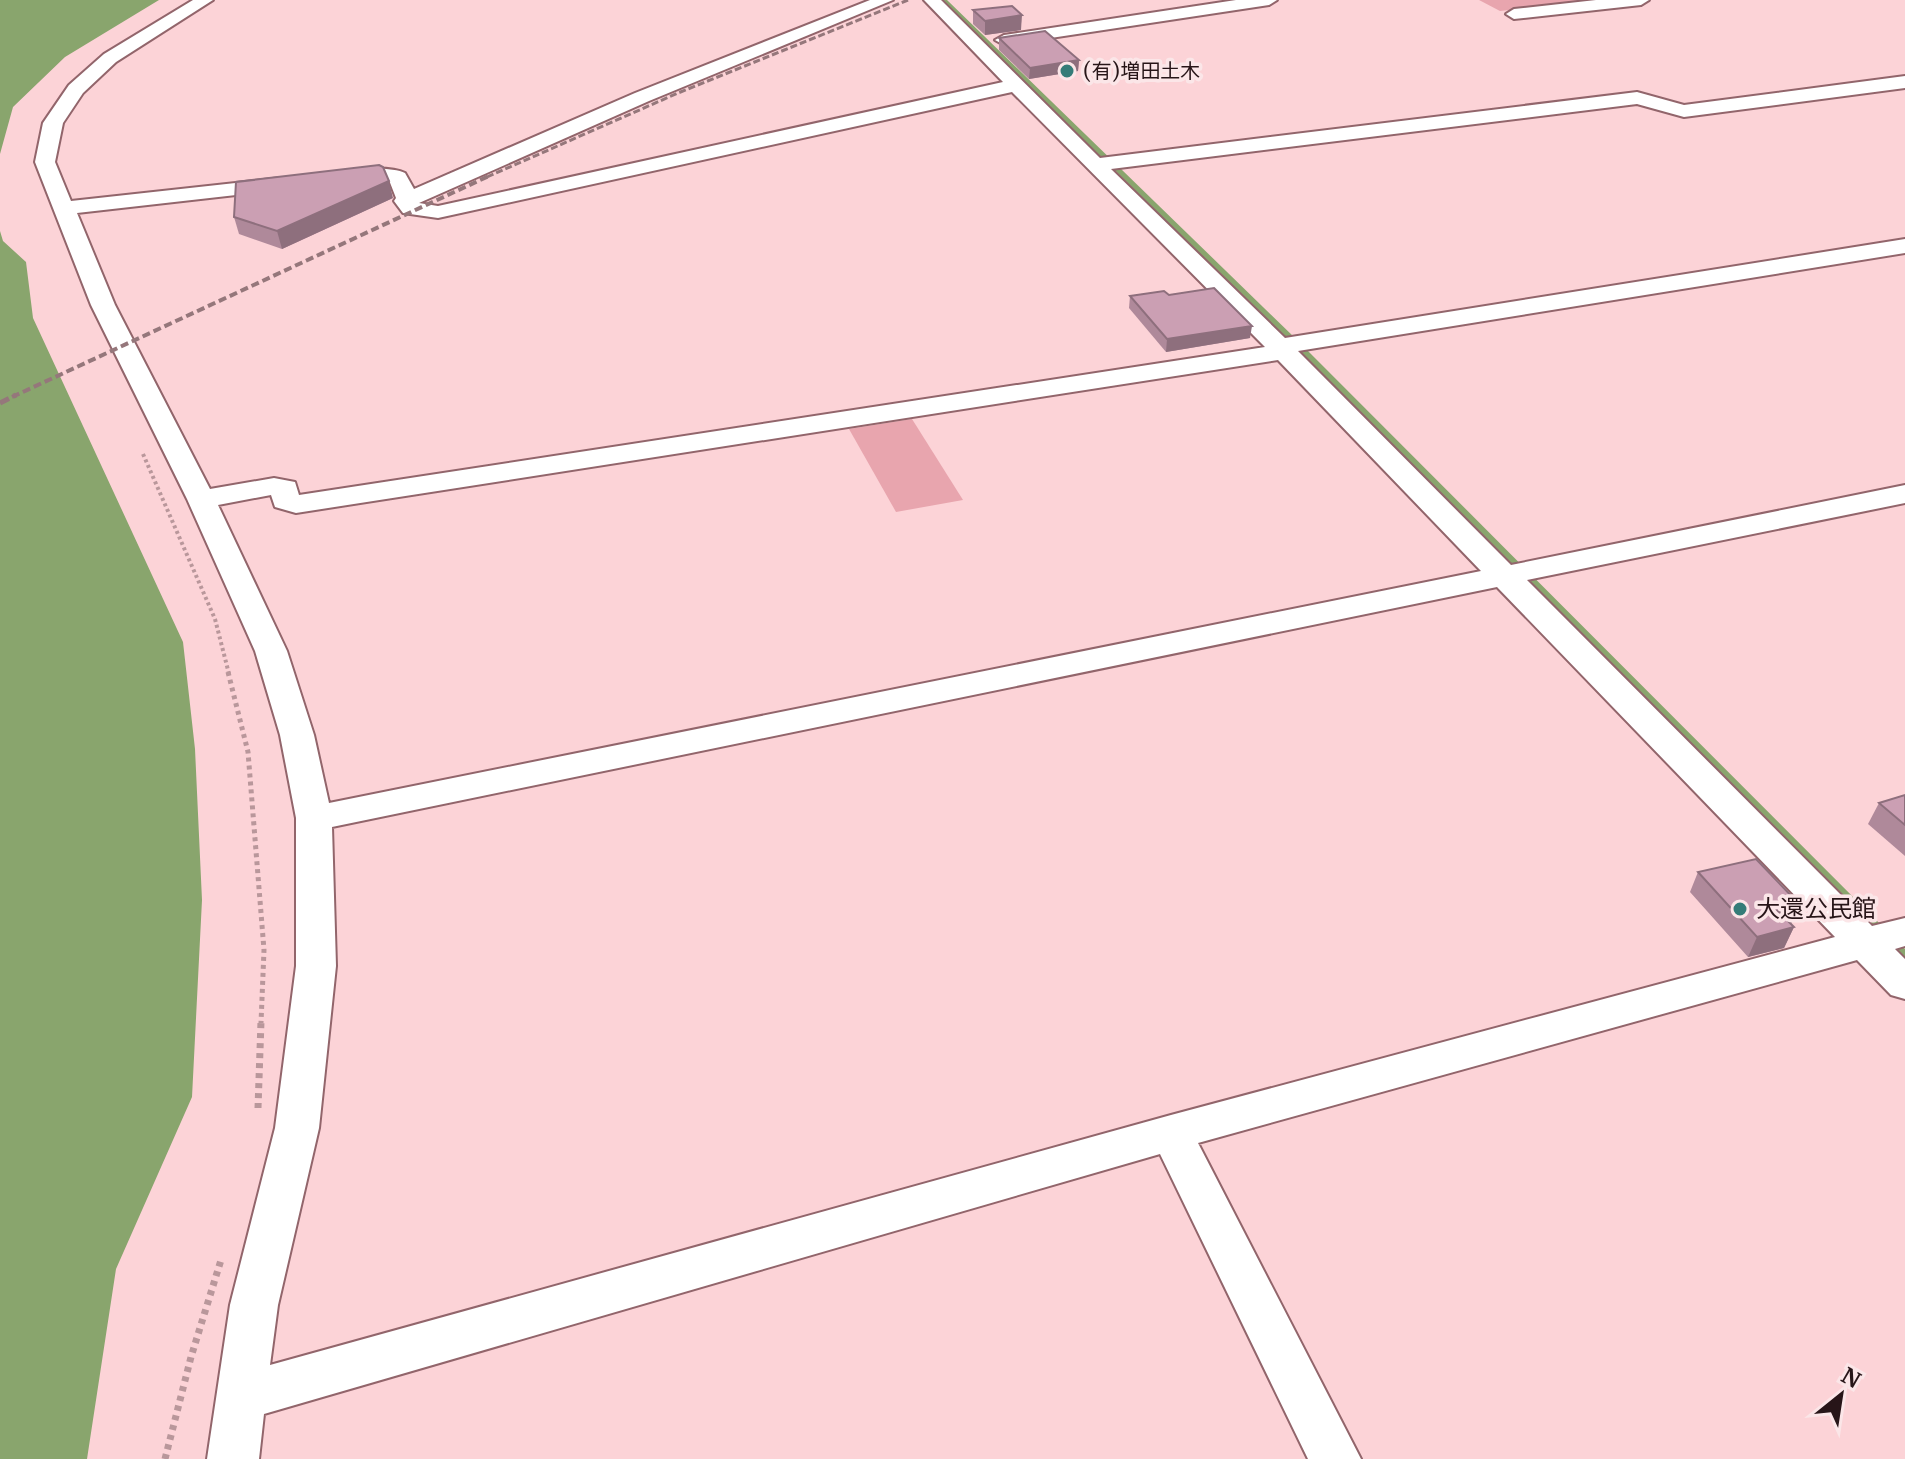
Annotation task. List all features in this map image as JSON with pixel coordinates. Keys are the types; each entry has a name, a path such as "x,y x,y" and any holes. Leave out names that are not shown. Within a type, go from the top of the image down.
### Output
{"street":[{"path":"205,0 110,58 76,89 53,123 45,162 103,305 201,499 271,651 297,735 314,818 316,966 297,1128 254,1305 233,1459"},
{"path":"405,201 642,97 885,0"},
{"path":"932,0 983,44 1017,85 1105,164 1885,937 1905,984"},
{"path":"983,44 1269,0"},
{"path":"1514,14 1641,0"},
{"path":"1105,164 1637,98 1684,111 1905,82"},
{"path":"65,208 392,174 398,177 405,201 411,208 438,212 1017,85"},
{"path":"201,499 274,486 285,488 285,501 296,504 1905,246"},
{"path":"314,818 1905,494"},
{"path":"241,1397 1171,1133 1885,937"},
{"path":"1171,1133 1335,1459"}],"path":[{"path":"137,440 215,619 248,752 264,950 258,1117"},
{"path":"165,1459 191,1357 224,1252"}],"shaded area":[{"path":"0,0 159,0 65,57 13,107 0,154"},
{"path":"1479,0 1606,0 1500,11"},
{"path":"0,231 3,241 26,262 33,318 183,642 195,749 202,900 192,1097 116,1269 87,1459 0,1459"},
{"path":"912,419 963,500 896,512 849,429"}],"building":[{"path":"1012,6 1022,15 985,21 973,10"},
{"path":"1045,31 1079,60 1030,68 999,38"},
{"path":"379,165 389,181 277,231 234,217 236,182"},
{"path":"1214,288 1252,326 1167,339 1130,296 1164,291 1169,295"},
{"path":"1905,795 1905,825 1879,803"},
{"path":"1756,859 1800,905 1777,910 1794,927 1757,937 1698,872"}],"waterway":[{"path":"944,0 1291,339 1905,956"}],"railway":[{"path":"487,177 678,93 908,0"},
{"path":"12,397 491,175"},
{"path":"12,397 16,395"},
{"path":"0,403 12,397"}],"place":[{"name":"(有)増田土木","path":"1067,71"},
{"name":"大還公民館","path":"1740,909"}]}
